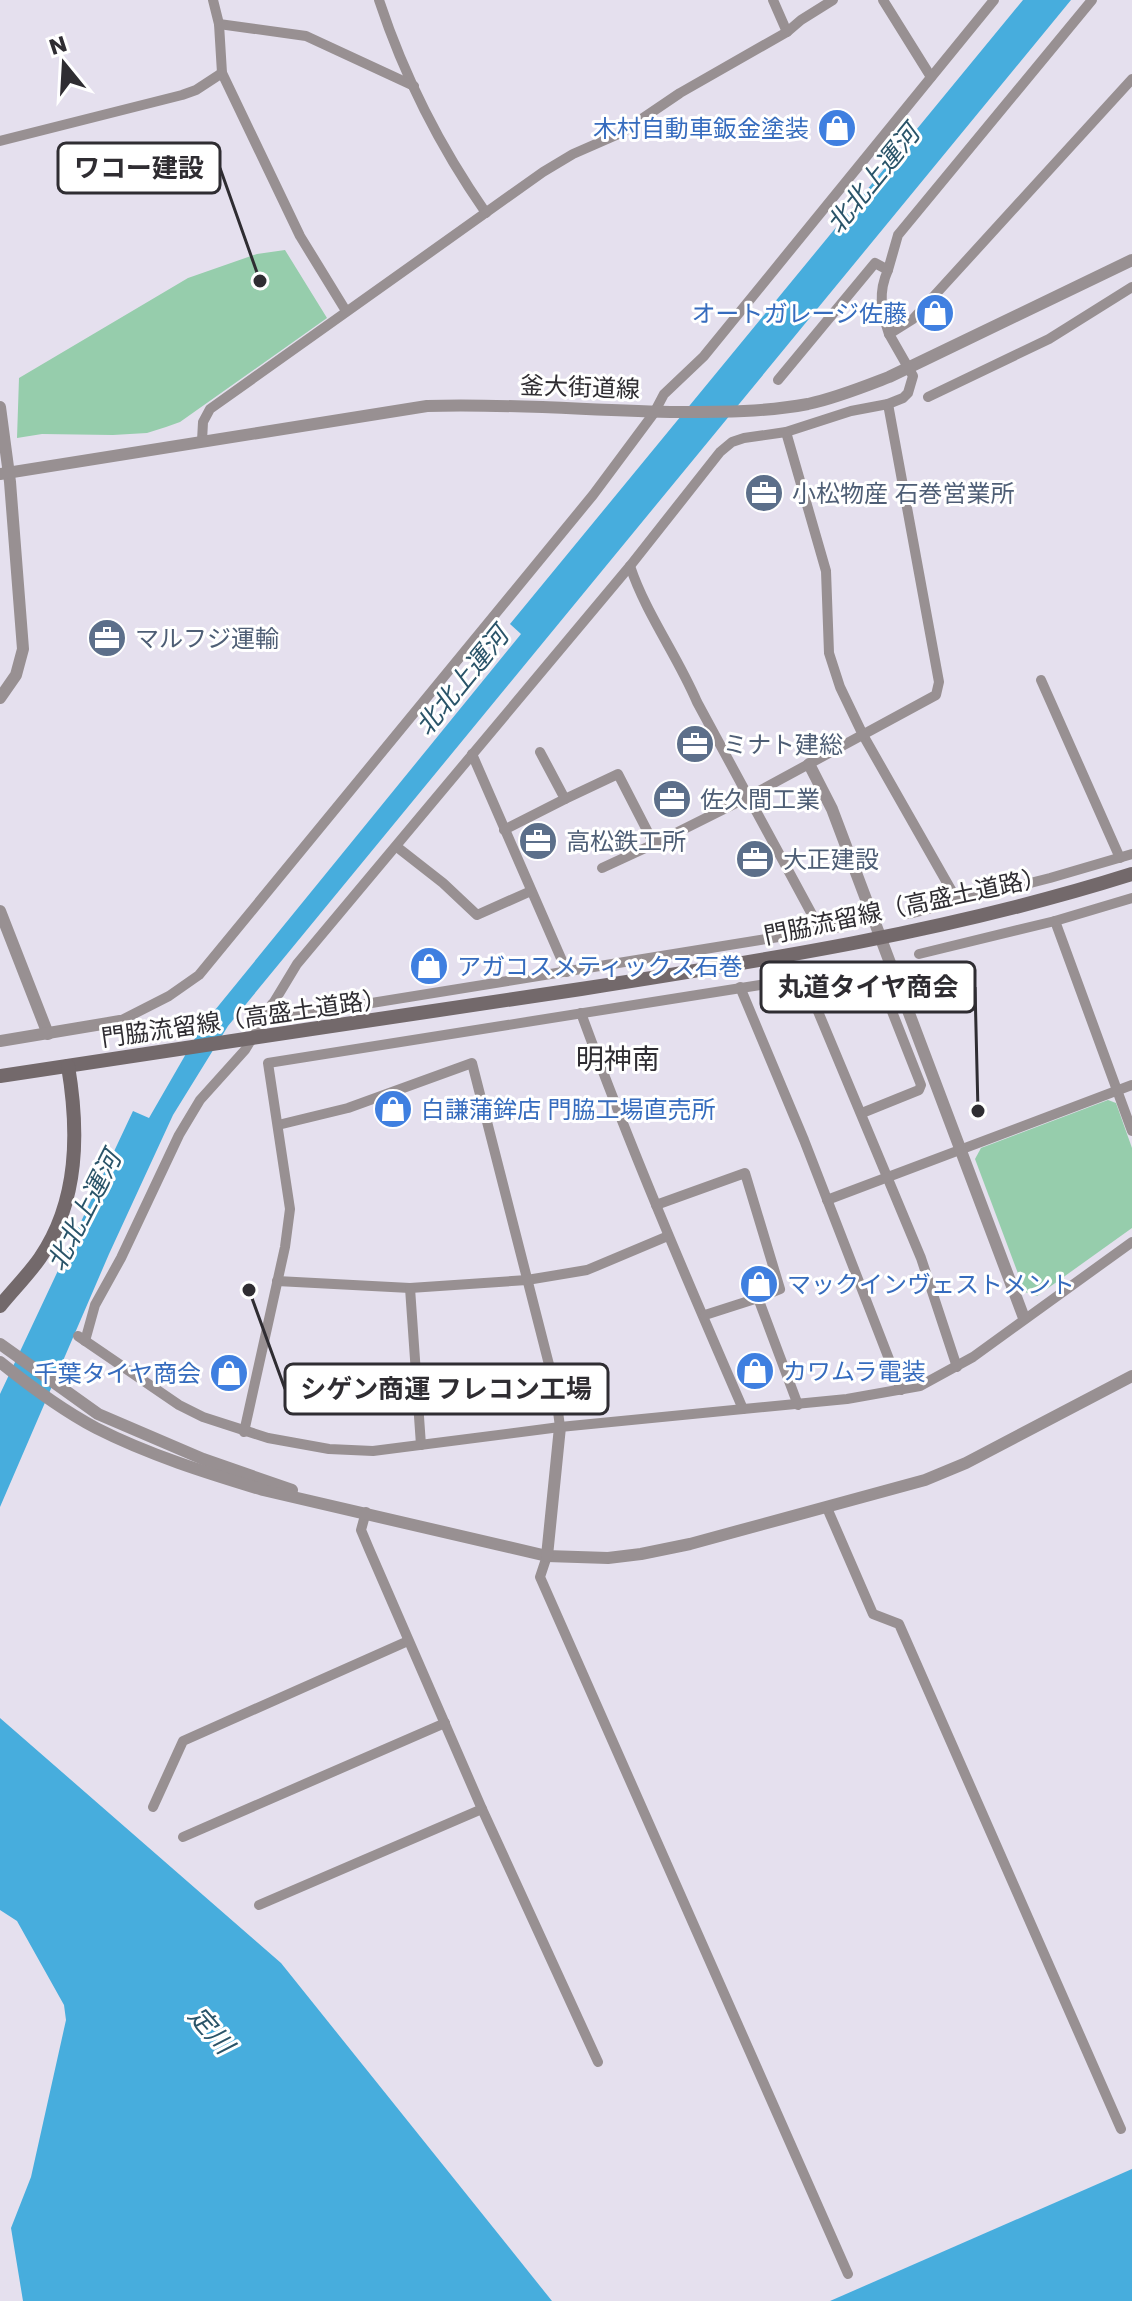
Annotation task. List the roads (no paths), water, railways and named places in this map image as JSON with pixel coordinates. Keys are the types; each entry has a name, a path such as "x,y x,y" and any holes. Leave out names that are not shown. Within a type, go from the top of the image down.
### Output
{"main road":[{"name":"門脇流留線（高盛土道路）","path":"0,1076 725,967 880,939 1038,901 1132,874"},
{"path":"0,1306 40,1259 63,1210 74,1162 75,1131 68,1066"}],"street":[{"path":"213,0 219,24 222,73 300,236 346,311"},
{"path":"379,0 418,101 486,213"},
{"path":"773,0 787,32"},
{"path":"202,441 203,422 210,409 486,213 573,154 621,133 680,93 787,32 833,0"},
{"path":"883,0 931,77"},
{"path":"0,1041 120,1021 155,1004 199,975 593,495 654,413 664,394 713,345 994,0"},
{"path":"1092,0 898,235 882,282 881,306 889,334 913,376 911,389 903,398 888,404 851,411 786,432 744,438 732,442 720,452 630,566 297,964 245,1050 200,1100 179,1135 81,1338 179,1405 203,1417 244,1432 329,1449 373,1451 560,1427 798,1405 920,1386 957,1367 1132,1242"},
{"path":"219,24 306,36 414,86"},
{"path":"0,141 182,95 222,73"},
{"path":"889,334 913,319 1132,79"},
{"name":"釜大街道線","path":"5,474 427,406 654,413 744,412 810,403 850,392 909,367 1132,260"},
{"path":"778,380 875,263 888,270"},
{"path":"928,397 1049,339 1132,287"},
{"path":"602,868 748,797 936,695 939,682 888,404"},
{"path":"0,407 23,649 16,675 1,696"},
{"path":"786,432 826,571 829,653 840,687 863,735 958,902"},
{"path":"630,566 638,591 821,931"},
{"path":"1041,680 1120,858"},
{"path":"540,752 565,799"},
{"path":"472,754 567,972"},
{"path":"809,764 832,809 1024,1318"},
{"path":"504,830 618,774 654,844"},
{"path":"397,847 477,915 531,891"},
{"path":"909,914 1132,854"},
{"path":"919,954 1055,921 1132,898"},
{"path":"0,911 48,1034"},
{"path":"1055,921 1132,1131"},
{"path":"272,1004 287,1013 309,1012 847,926"},
{"path":"244,1432 290,1209 268,1063 804,978 856,967 878,976 921,1085 919,1090 862,1113"},
{"path":"804,978 921,1258 957,1367"},
{"path":"740,987 901,1390"},
{"path":"581,1013 668,1236 705,1315 743,1409"},
{"path":"278,1125 348,1108 472,1063 555,1388 560,1427 547,1556 540,1577 848,2274"},
{"path":"827,1200 1132,1085"},
{"path":"656,1205 745,1173 780,1289 705,1315"},
{"path":"277,1281 410,1288 527,1280 587,1270 668,1236"},
{"path":"410,1288 421,1445"},
{"path":"758,1298 798,1405"},
{"path":"5,1349 98,1414 152,1439 317,1501"},
{"path":"2,1364 52,1402 98,1429 161,1456 263,1490 547,1556 608,1558 641,1554 925,1480 966,1463 1132,1376"},
{"path":"827,1508 873,1614 899,1624 1121,2129"},
{"path":"366,1512 361,1530 482,1809 598,2062"},
{"path":"153,1807 183,1741 408,1641"},
{"path":"183,1837 445,1723"},
{"path":"259,1905 482,1809"}],"water":[{"path":"1023,0 1071,0 228,1026 173,1115 109,1254 0,1507 0,1394 133,1111 149,1118 202,1026 521,634 510,624"},
{"name":"定川","path":"0,1718 281,1963 552,2301 23,2301 11,2228 31,2177 66,2020 64,2005 17,1921 0,1910"},
{"path":"1132,2169 1132,2301 830,2301"}],"place":[{"name":"木村自動車鈑金塗装","path":"837,128"},
{"name":"ワコー建設","path":"260,281"},
{"name":"オートガレージ佐藤","path":"935,313"},
{"name":"小松物産 石巻営業所","path":"764,493"},
{"name":"マルフジ運輸","path":"107,638"},
{"name":"ミナト建総","path":"695,744"},
{"name":"佐久間工業","path":"672,799"},
{"name":"高松鉄工所","path":"538,841"},
{"name":"大正建設","path":"755,859"},
{"name":"アガコスメティックス石巻","path":"429,966"},
{"name":"白謙蒲鉾店 門脇工場直売所","path":"393,1109"},
{"name":"丸道タイヤ商会","path":"978,1111"},
{"name":"マックインヴェストメント","path":"759,1284"},
{"name":"シゲン商運 フレコン工場","path":"249,1290"},
{"name":"カワムラ電装","path":"755,1371"},
{"name":"千葉タイヤ商会","path":"229,1373"}],"district":[{"name":"明神南","path":"618,1059"}],"water label":[{"name":"北北上運河","path":"873,179"},
{"name":"北北上運河","path":"462,681"},
{"name":"北北上運河","path":"84,1211"}]}
